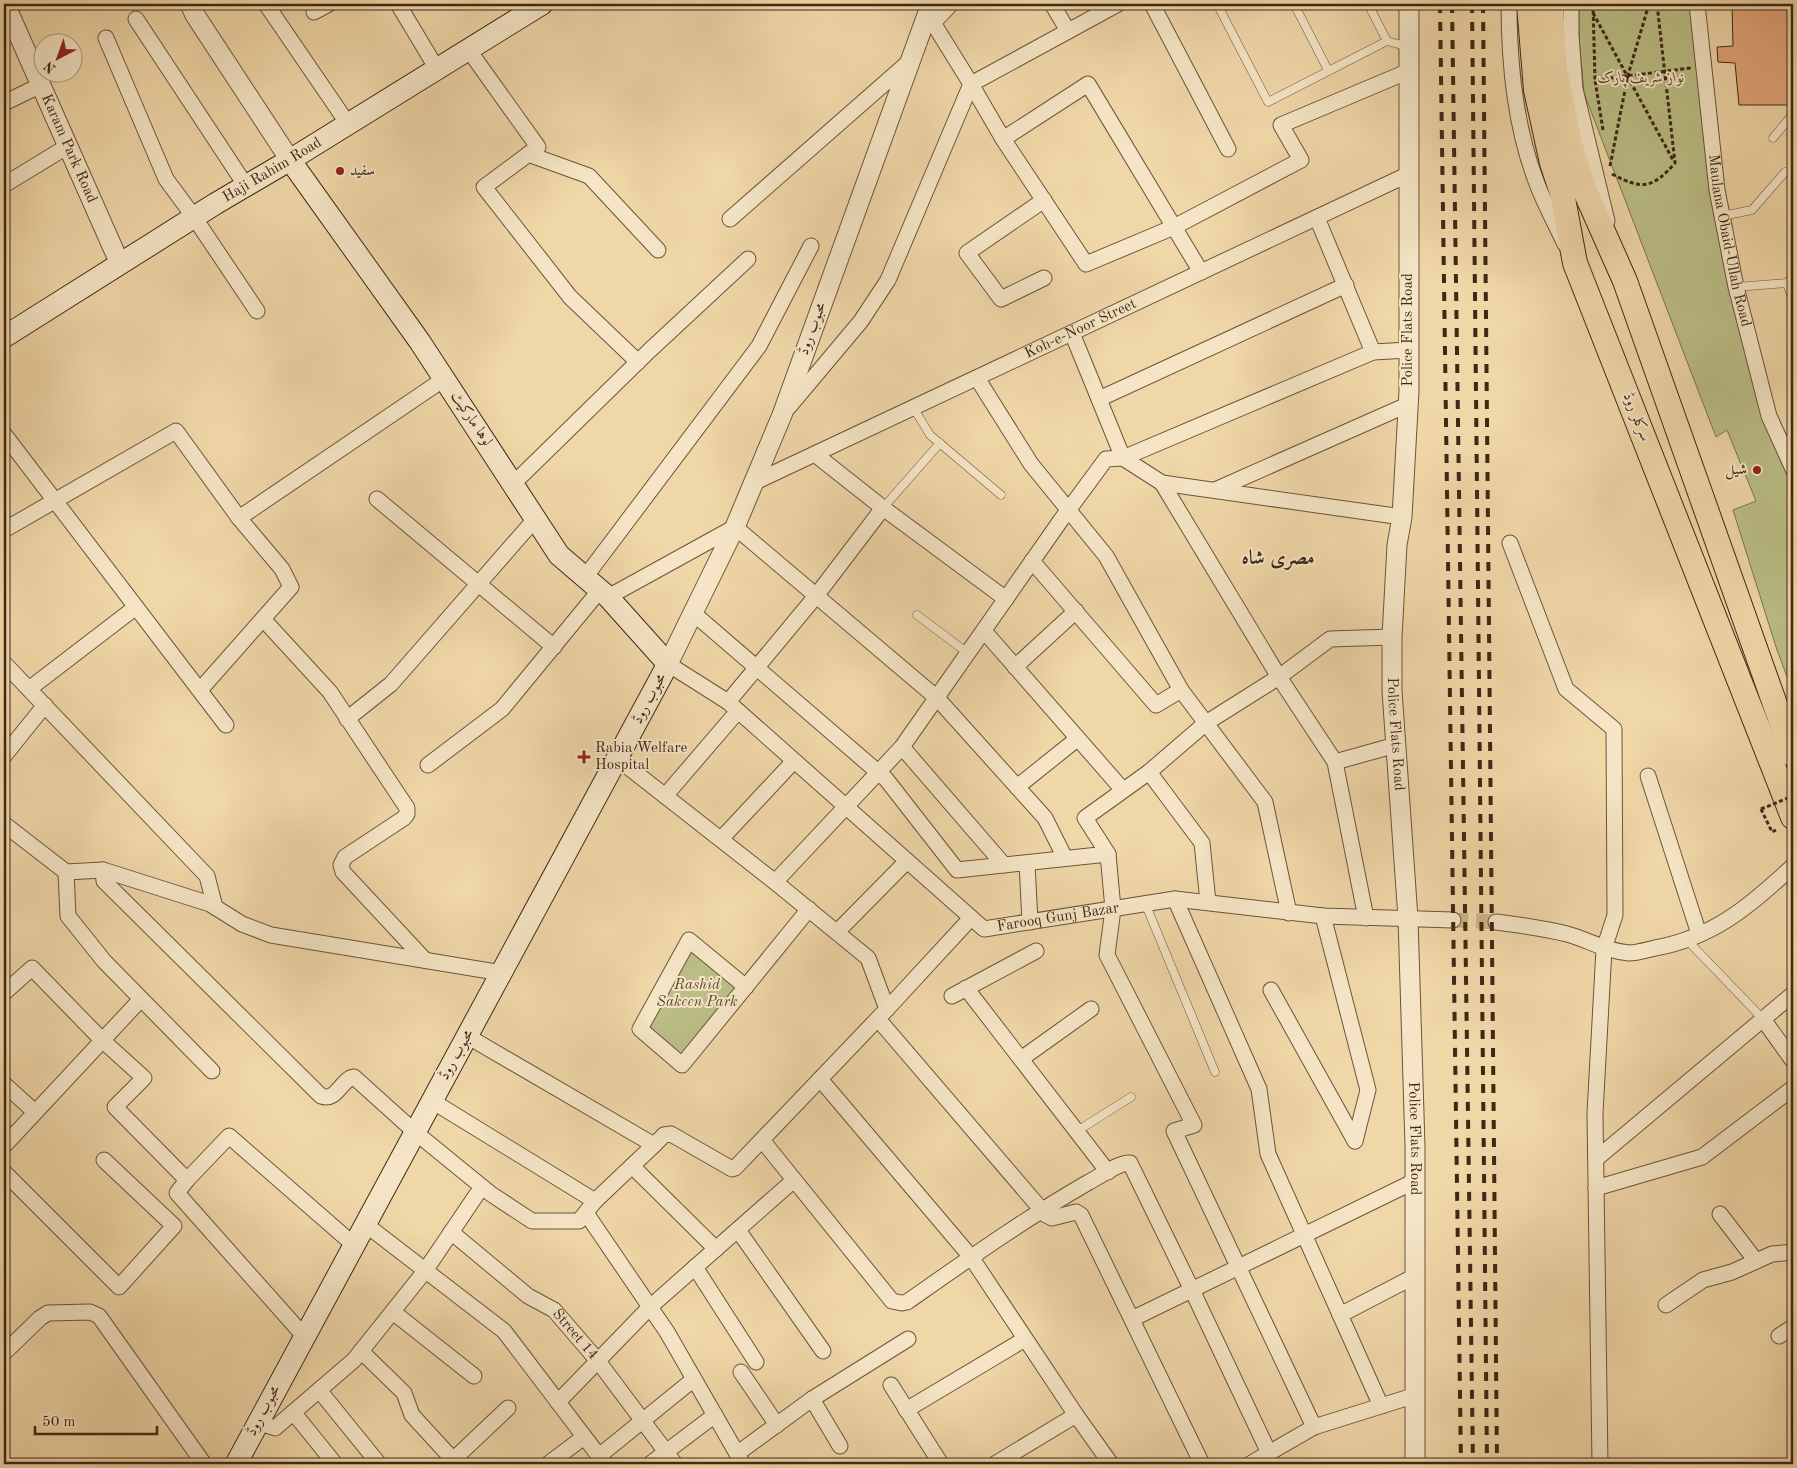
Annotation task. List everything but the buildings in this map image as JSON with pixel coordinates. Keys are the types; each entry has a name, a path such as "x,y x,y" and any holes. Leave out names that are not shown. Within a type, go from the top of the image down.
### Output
{"main road":[{"name":"سرکلر روڈ","path":"1529,4 1536,90 1552,163 1562,193 1575,263 1793,817"},
{"path":"1551,4 1554,65 1570,144 1585,191 1625,281 1793,755"},
{"name":"Haji Rahim Road","path":"4,338 194,217 290,160 468,49 528,7"},
{"name":"لوہا مارکیٹ","path":"290,160 444,379 560,555 598,588 668,664"},
{"path":"1651,454 1683,443"},
{"name":"محبوب روڈ","path":"236,1464 668,664"}],"street":[{"name":"Karam Park Road","path":"5,4 120,264"},
{"path":"190,4 290,160"},
{"path":"266,4 348,124"},
{"path":"314,12 329,4"},
{"path":"398,4 437,68"},
{"path":"951,4 930,13 1003,139 1086,264 1174,226 1301,160 1281,125 1409,71"},
{"path":"1052,4 1068,31"},
{"path":"782,414 861,321 888,280 972,84 1118,4"},
{"path":"1152,4 1228,149"},
{"name":"Police Flats Road","path":"1409,4 1407,405 1402,517 1397,545 1392,637 1392,690 1408,918 1415,1181 1415,1464"},
{"path":"1509,4 1514,96 1525,146 1535,180 1546,206 1575,263"},
{"path":"1571,4 1575,89 1615,258"},
{"name":"Maulana Obaid-Ullah Road","path":"1696,4 1717,190 1736,287 1769,416 1793,469"},
{"name":"محبوب روڈ","path":"668,664 735,527 782,414 910,61 930,13"},
{"path":"136,19 246,186"},
{"path":"106,38 166,179 257,311"},
{"path":"468,49 538,147 484,187 570,297 638,362"},
{"path":"730,219 910,61"},
{"path":"1003,139 1088,84 1201,272"},
{"path":"4,102 41,86"},
{"path":"4,185 68,146"},
{"path":"528,154 589,176 658,250"},
{"name":"Koh-e-Noor Street","path":"753,483 816,455 913,407 1409,174"},
{"path":"1044,200 967,253 1001,299 1044,278"},
{"path":"1317,218 1373,352"},
{"path":"428,765 502,709 554,647 598,588 759,346 811,246"},
{"path":"514,483 638,362 748,260"},
{"path":"1099,399 1346,285"},
{"path":"1072,333 1122,458 1162,483 1402,517"},
{"path":"775,882 902,747 1106,459 1122,458 1373,352 1408,350"},
{"path":"977,378 1031,464 1106,556 1181,690 1265,802 1289,913"},
{"path":"239,518 444,379"},
{"path":"1215,490 1407,405"},
{"path":"4,530 176,431 239,518 282,569 291,587 200,690"},
{"path":"4,434 226,725"},
{"path":"816,455 883,508 1006,599"},
{"path":"1162,483 1279,677 1335,762 1366,918"},
{"path":"377,500 554,647"},
{"path":"665,796 733,707 757,668 816,596 883,508"},
{"path":"347,719 391,684 536,518"},
{"path":"598,588 735,527 936,698 1045,818 1065,858"},
{"path":"1510,542 1566,689 1614,729 1615,915 1604,949 1595,1113 1600,1464"},
{"path":"1032,561 1156,705 1181,690"},
{"path":"29,689 136,607"},
{"path":"1015,667 1076,611"},
{"path":"693,613 886,779 957,870 1108,854"},
{"path":"263,619 330,692 407,808 407,814 404,818 345,857 342,865 343,872 424,960"},
{"path":"984,631 1123,790"},
{"path":"1314,1427 1174,1131 1194,1125 1106,955 1112,909 1108,854 1085,818 1149,772 1206,723 1279,677 1330,639 1392,637"},
{"path":"4,663 207,876 215,907"},
{"name":"Farooq Gunj Bazar","path":"668,664 733,707 984,929 1175,899 1323,916 1453,920"},
{"path":"4,756 45,705"},
{"path":"1017,787 1077,738"},
{"path":"1335,762 1396,744"},
{"path":"902,747 1004,865"},
{"path":"618,759 721,839 868,958 883,1014 1049,1218 1079,1212 1202,1464"},
{"path":"721,839 794,761"},
{"path":"1149,772 1202,843 1208,902"},
{"path":"1648,776 1693,937"},
{"path":"4,824 66,872 103,870 210,904 242,924 271,936 502,973"},
{"path":"837,932 907,860"},
{"path":"1027,862 1030,922"},
{"path":"1496,922 1568,934 1604,949 1631,953 1664,947 1693,937 1728,921 1758,898 1793,866"},
{"path":"103,870 104,881 321,1096 331,1097 349,1078 354,1077 415,1132 491,1194 532,1221 580,1221 595,1201 664,1135 672,1134 732,1169 883,1014 971,918"},
{"path":"66,872 68,916 104,961 212,1071"},
{"path":"1175,899 1259,1089 1268,1154 1381,1406"},
{"path":"746,987 689,940 640,1029 682,1065 746,987 809,910"},
{"path":"1271,990 1355,1141 1368,1090 1323,916"},
{"path":"952,996 1036,951"},
{"path":"4,994 32,968 102,1040 144,1078 115,1107 187,1180"},
{"path":"966,988 1108,1172"},
{"path":"1596,1159 1793,994"},
{"path":"4,1146 141,999"},
{"path":"1020,1058 1091,1009"},
{"path":"1763,1019 1793,1061"},
{"path":"467,1036 654,1145"},
{"path":"820,1079 971,1257 1076,1415 1111,1464"},
{"path":"4,1084 35,1112"},
{"path":"1596,1188 1702,1157 1793,1088"},
{"path":"432,1101 595,1201"},
{"path":"304,1336 177,1193 229,1136 354,1245"},
{"path":"762,1140 892,1301 902,1303 907,1302 1042,1209 1108,1172 1126,1163 1130,1163 1269,1453"},
{"path":"4,1172 119,1286 174,1226 104,1160"},
{"path":"632,1166 716,1249"},
{"path":"558,1402 650,1307 794,1180"},
{"path":"1132,1319 1415,1181"},
{"path":"257,1422 275,1428 354,1360 425,1270 477,1194"},
{"path":"586,1213 667,1332 741,1459 777,1425 812,1399 908,1339"},
{"path":"1720,1214 1756,1261"},
{"path":"365,1224 504,1332 602,1460 643,1421 694,1379"},
{"path":"738,1230 823,1351"},
{"name":"Street 14","path":"451,1232 528,1296 554,1310 598,1361 671,1458"},
{"path":"1666,1305 1703,1280 1732,1272 1772,1254 1793,1252"},
{"path":"695,1267 756,1362"},
{"path":"1340,1315 1415,1276"},
{"path":"4,1353 40,1318 48,1313 90,1312 99,1316 204,1464"},
{"path":"392,1312 474,1376"},
{"path":"1779,1336 1793,1327"},
{"path":"906,1410 1025,1339"},
{"path":"361,1351 404,1393 412,1416 455,1462 508,1408"},
{"path":"741,1372 777,1425"},
{"path":"891,1385 941,1464"},
{"path":"320,1390 379,1464"},
{"path":"1250,1464 1314,1427 1416,1395"},
{"path":"812,1399 840,1446"},
{"path":"294,1412 335,1464"},
{"path":"650,1464 671,1458 715,1414"},
{"path":"995,1464 1076,1415"},
{"path":"548,1464 584,1437"}],"lane":[{"path":"1217,4 1268,102 1387,41 1409,47"},
{"path":"1294,4 1328,70"},
{"path":"1368,4 1387,41"},
{"path":"1773,138 1793,114"},
{"path":"1722,216 1752,210 1785,172"},
{"path":"1736,287 1787,283 1793,276"},
{"path":"1787,283 1793,301"},
{"path":"913,407 930,435 1001,495"},
{"path":"883,508 940,443"},
{"path":"917,615 969,654"},
{"path":"1145,903 1215,1072"},
{"path":"1693,937 1763,1019"},
{"path":"1077,1131 1131,1097"}],"path":[{"path":"1593,4 1595,80 1603,136"},
{"path":"1609,172 1628,76 1649,4"},
{"path":"1609,172 1630,184 1647,185 1662,177 1674,163 1666,71 1657,4"},
{"path":"1593,13 1674,163"},
{"path":"1595,80 1704,67"},
{"path":"1606,154 1609,172"},
{"path":"1772,832 1761,809 1793,796"}],"green space":[{"name":"نواز شریف پارک","path":"1579,4 1690,4 1704,118 1769,416 1793,465 1793,693 1776,647 1733,510 1756,501 1727,430 1716,437 1584,93 1579,39"},
{"name":"Rashid Sakeen Park","path":"689,940 746,987 682,1065 640,1029"}],"tunnel":[{"path":"1453,920 1496,922"}],"railway":[{"path":"1440,4 1461,1464"},
{"path":"1452,4 1473,1464"},
{"path":"1472,4 1487,1464"},
{"path":"1483,4 1497,1464"}],"place":[{"name":"سفید","path":"340,171"},
{"name":"شیل","path":"1757,470"},
{"name":"Rabia Welfare Hospital","path":"584,757"}],"district":[{"name":"مصری شاہ","path":"1278,559"}]}
